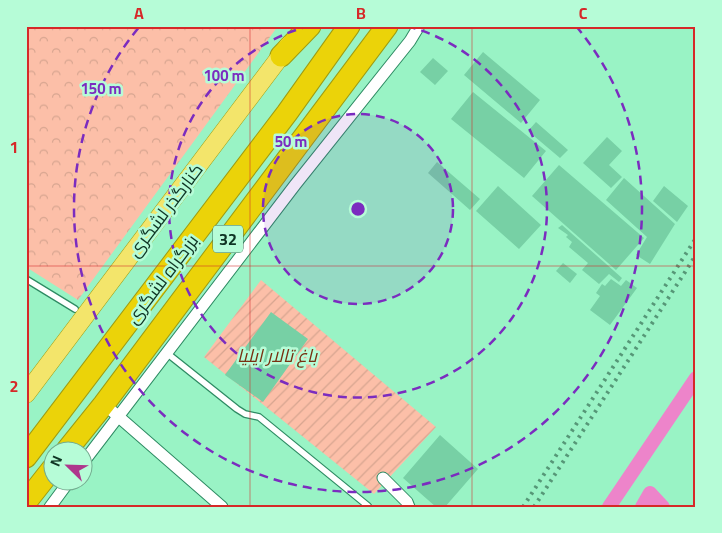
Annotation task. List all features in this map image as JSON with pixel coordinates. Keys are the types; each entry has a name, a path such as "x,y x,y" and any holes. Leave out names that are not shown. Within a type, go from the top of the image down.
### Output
{"highway":[{"path":"281,56 310,26"},
{"name":"بزرگراه لشگری","path":"26,457 287,113 349,26"},
{"name":"بزرگراه لشگری","path":"78,440 111,411 387,26"},
{"path":"26,502 42,482"}],"main road":[{"name":"کنارگذر لشگری","path":"26,394 303,26"}],"street":[{"path":"92,446 111,411 168,354 295,185 410,40 419,26"},
{"path":"111,411 222,507"},
{"path":"383,478 407,502 409,507"},
{"path":"50,507 63,490"}],"lane":[{"path":"26,279 74,309"},
{"path":"168,354 237,409 245,414 259,417 368,506"}],"green space":[{"path":"26,26 278,26 78,300 26,267"},
{"name":"باغ تالار ایلیا","path":"261,280 436,427 374,494 204,357"}],"building":[{"path":"483,52 540,100 521,123 464,75"},
{"path":"433,58 448,71 435,85 420,72"},
{"path":"473,92 546,151 524,178 451,119"},
{"path":"536,122 568,150 560,158 528,131"},
{"path":"607,137 622,151 609,165 622,177 611,188 583,163"},
{"path":"437,162 480,199 470,210 428,173"},
{"path":"559,165 644,238 616,270 532,196"},
{"path":"624,178 675,224 650,264 636,255 647,237 606,200"},
{"path":"498,186 541,225 519,249 476,211"},
{"path":"664,186 688,206 677,222 653,201"},
{"path":"562,225 622,278 619,282 609,274 599,284 582,270 588,263 569,247 572,242 566,237 568,235 558,228"},
{"path":"563,263 577,274 570,283 556,271"},
{"path":"611,279 621,286 626,280 637,288 610,325 590,310 600,296 596,293 602,284 605,286"},
{"path":"271,312 308,339 263,402 225,375"},
{"path":"440,435 478,469 445,507 436,507 403,478"}],"waterway":[{"path":"609,507 696,378"},
{"path":"642,507 650,493 663,507"}],"railway":[{"path":"523,507 696,238"},
{"path":"534,507 696,255"}]}
